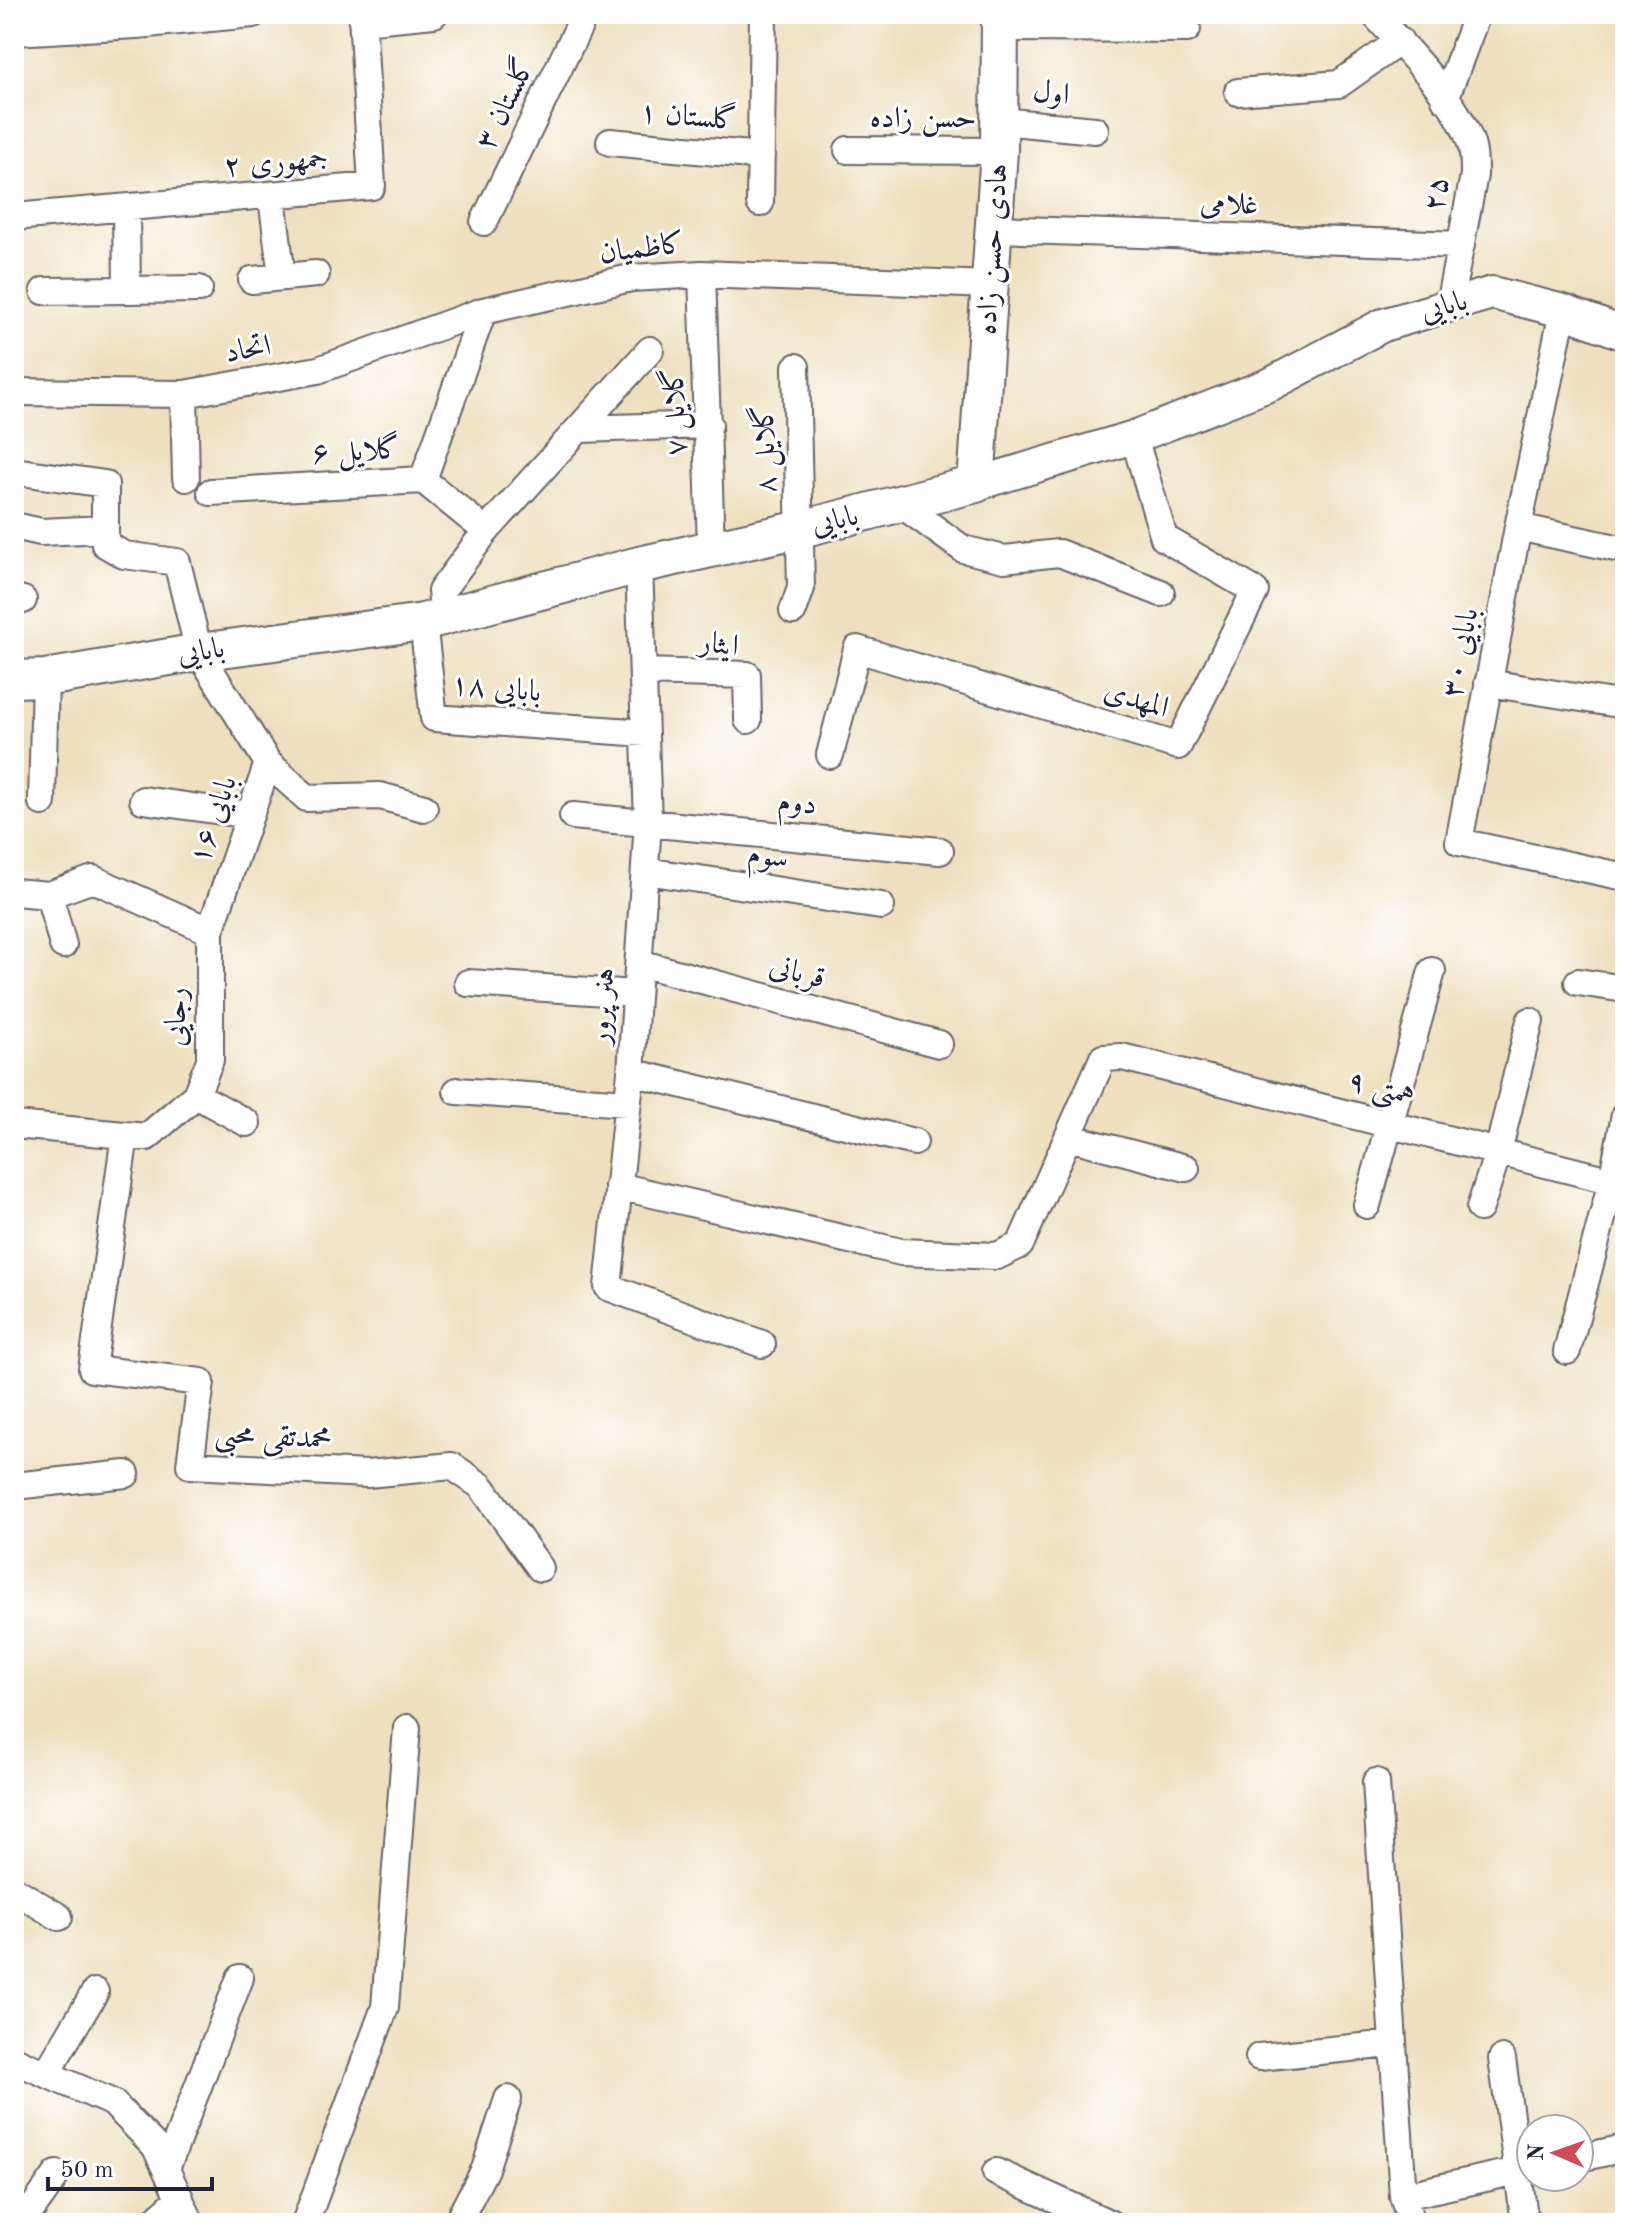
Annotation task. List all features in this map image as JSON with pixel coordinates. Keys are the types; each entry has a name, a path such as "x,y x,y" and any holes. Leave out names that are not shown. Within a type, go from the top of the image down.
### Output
{"main road":[{"name":"هادی حسن زاده","path":"976,484 1000,136 1000,21"},
{"name":"بابایی","path":"30,678 434,619 639,565 902,505 976,484"}],"street":[{"path":"14,32 135,20 253,14"},
{"path":"362,18 434,14"},
{"name":"گلستان ۳","path":"484,222 585,14"},
{"name":"گلستان ۱","path":"760,203 763,14"},
{"path":"1445,99 1477,14"},
{"name":"جمهوری ۲","path":"14,217 372,186 362,18"},
{"path":"1000,21 1187,29"},
{"path":"1238,92 1339,84 1385,24"},
{"name":"۲۵","path":"1385,24 1445,99 1468,136 1474,154 1474,175 1449,305"},
{"name":"اول","path":"1000,136 1095,130"},
{"name":"حسن زاده","path":"848,150 1000,136"},
{"name":"گلستان ۱","path":"610,142 761,156"},
{"path":"272,197 282,277"},
{"path":"126,208 127,290"},
{"name":"غلامی","path":"995,229 1461,245"},
{"path":"252,280 316,274"},
{"name":"کاظمیان","path":"483,311 631,278 702,274 991,285"},
{"name":"گلایل ۷","path":"702,274 711,548"},
{"path":"44,291 199,289"},
{"name":"بابایی","path":"976,484 1134,437 1271,384 1383,325 1492,293 1563,311 1625,334"},
{"path":"423,480 483,311"},
{"name":"اتحاد","path":"14,392 184,394 318,370 483,311"},
{"name":"بابایی ۳۰","path":"1563,311 1518,527 1459,842 1625,877"},
{"path":"434,619 441,591 486,531 650,350"},
{"name":"گلایل ۸","path":"793,611 801,588 796,367"},
{"path":"184,394 186,478"},
{"path":"579,429 709,425"},
{"name":"المهدی","path":"830,755 857,649 1178,746 1255,591 1164,538 1134,437"},
{"path":"14,471 105,484 105,529 41,532 14,526"},
{"name":"گلایل ۶","path":"211,492 423,480 486,531"},
{"path":"902,505 963,549 1004,559 1059,553 1161,593"},
{"path":"1518,527 1625,550"},
{"name":"بابایی ۱۶","path":"105,529 105,544 124,555 177,562 199,652 268,763 210,931"},
{"name":"هنر پرور","path":"639,565 648,822 631,1072 608,1287 762,1344"},
{"name":"بابایی ۱۸","path":"434,619 434,718 645,733"},
{"name":"ایثار","path":"644,672 747,675 748,720"},
{"path":"30,678 42,802"},
{"path":"1488,683 1625,705"},
{"path":"268,763 307,798 380,796 424,808"},
{"path":"143,800 250,815"},
{"name":"دوم","path":"573,816 940,851"},
{"name":"سوم","path":"645,871 881,906"},
{"path":"14,892 49,895 93,879 210,931"},
{"path":"49,895 63,945"},
{"name":"رجایی","path":"14,1125 147,1137 196,1095 210,1060 210,931"},
{"name":"قربانی","path":"639,963 939,1044"},
{"path":"1367,1205 1432,971"},
{"path":"1578,982 1625,989"},
{"path":"468,983 636,994"},
{"path":"1480,1208 1498,1152 1530,1021"},
{"name":"همتی ۹","path":"1068,1137 1103,1058 1122,1057 1618,1182"},
{"path":"631,1072 914,1142"},
{"path":"457,1091 627,1103"},
{"path":"196,1095 247,1123"},
{"path":"1567,1351 1618,1182 1625,1115"},
{"name":"محمدتقی محبی","path":"125,1135 92,1369 201,1382 190,1465 367,1474 452,1466 481,1486 540,1568"},
{"path":"618,1186 901,1252 997,1256 1020,1245 1068,1137 1186,1168"},
{"path":"14,1486 126,1474"},
{"path":"305,2223 385,2007 407,1728"},
{"path":"1376,1782 1403,2196 1411,2223"},
{"path":"14,1890 59,1917"},
{"path":"166,2169 240,1978"},
{"path":"46,2074 95,1992"},
{"path":"1259,2057 1392,2044"},
{"path":"1502,2059 1515,2125"},
{"path":"14,2060 113,2103 155,2146 191,2223"},
{"path":"457,2223 485,2169 508,2099"},
{"path":"1595,2155 1625,2148"},
{"path":"996,2172 1109,2223"},
{"path":"1403,2196 1515,2172"},
{"path":"22,2223 57,2174"},
{"path":"1524,2193 1525,2223"},
{"path":"152,2223 180,2198"}]}
